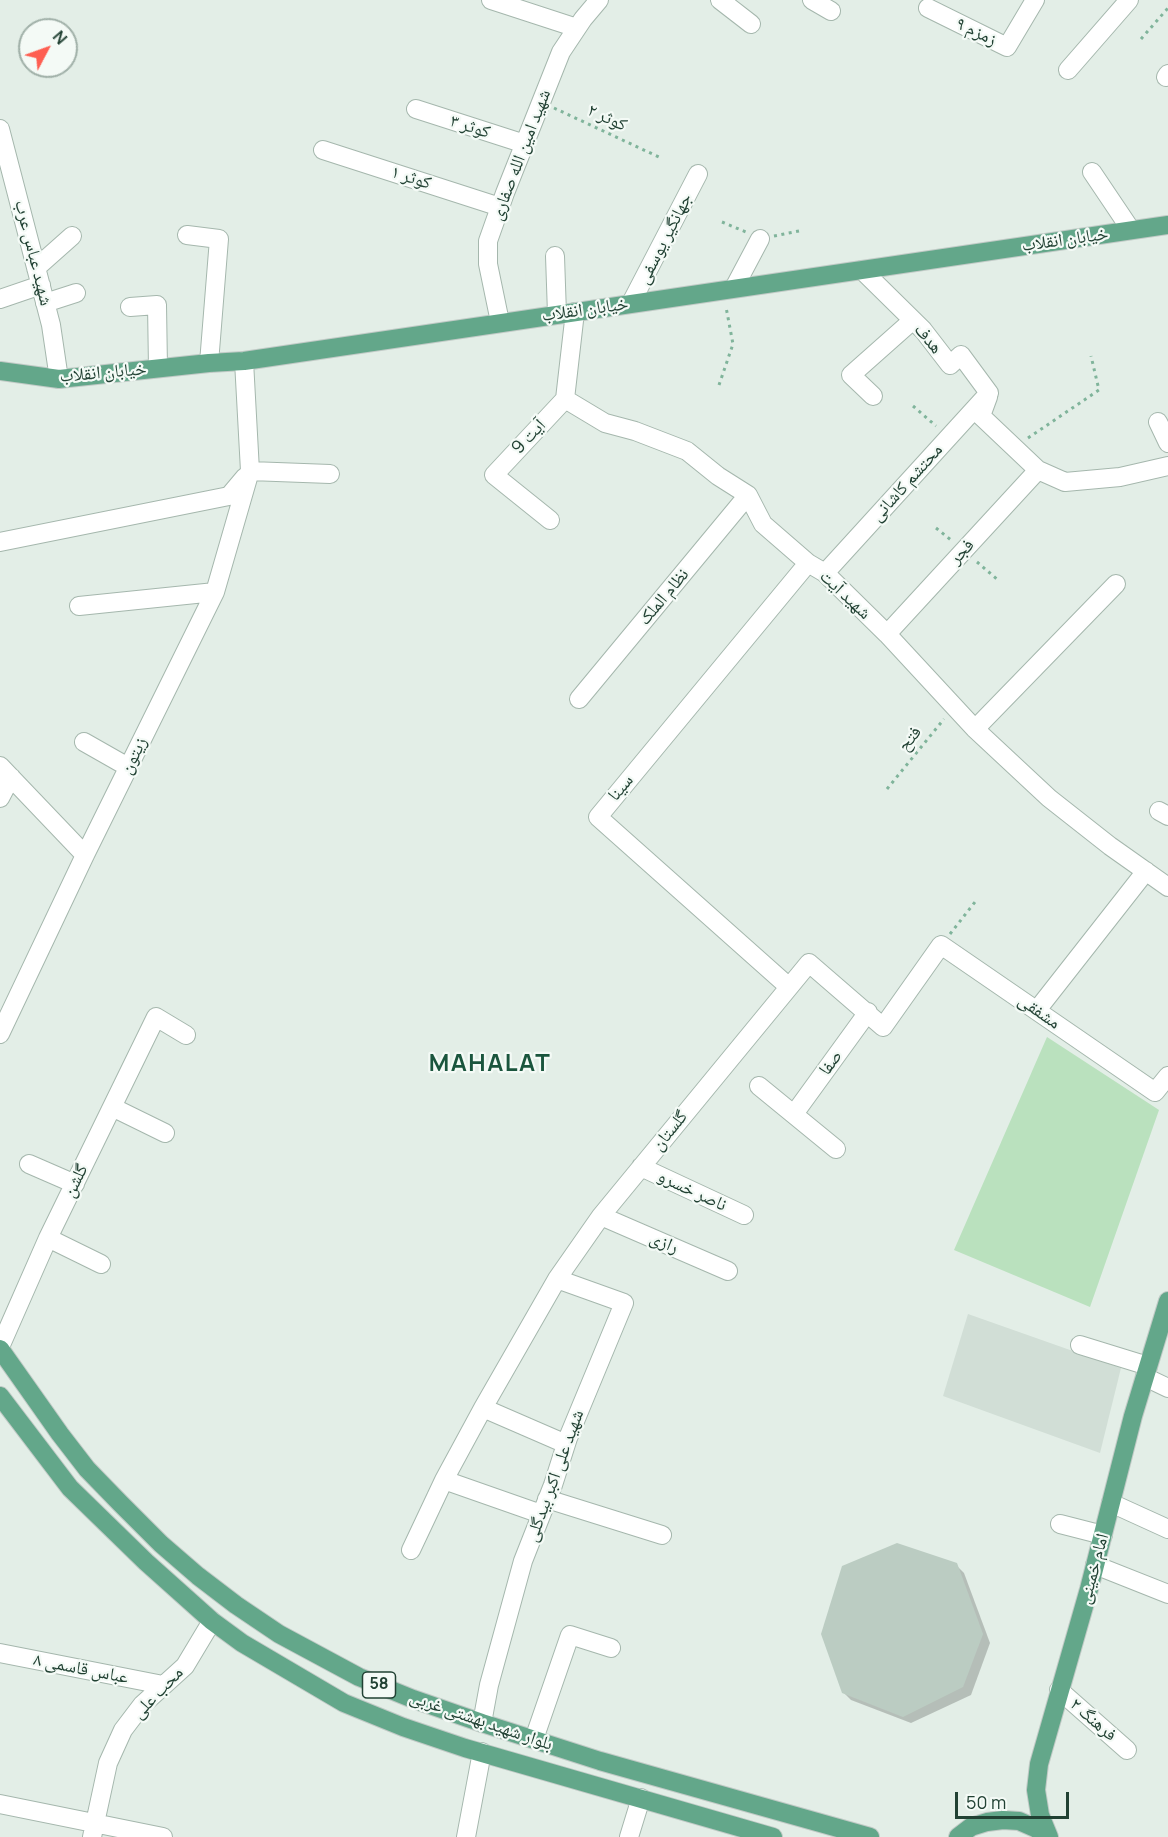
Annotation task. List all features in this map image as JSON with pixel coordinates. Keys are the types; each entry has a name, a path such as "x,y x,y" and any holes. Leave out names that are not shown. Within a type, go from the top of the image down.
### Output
{"main road":[{"name":"خیابان انقلاب","path":"4,374 59,379 244,361 1168,225"},
{"name":"امام خمینی","path":"1049,1837 1040,1815 1036,1790 1039,1764 1168,1300"},
{"name":"بلوار شهید بهشتی غربی","path":"0,1348 87,1469 161,1544 198,1576 279,1634 359,1677 482,1723 714,1794 870,1837"},
{"name":"بلوار شهید بهشتی غربی","path":"0,1396 70,1488 146,1562 212,1621 263,1657 344,1703 403,1727 773,1837"},
{"path":"942,1837 964,1832 987,1822 1003,1820 1019,1821 1035,1827 1049,1837"}],"street":[{"path":"491,0 577,28"},
{"name":"شهید امین الله صفاری","path":"500,322 488,264 488,241 561,52 599,0"},
{"path":"720,0 751,24"},
{"path":"812,0 831,11"},
{"name":"زمزم ۹","path":"928,8 1007,47 1035,0"},
{"path":"1068,70 1129,0"},
{"name":"کوثر ۳","path":"416,109 525,144"},
{"name":"شهید عباس عرب","path":"0,129 7,179 41,285 59,379"},
{"name":"کوثر ۱","path":"323,150 500,207"},
{"path":"1092,172 1131,230"},
{"name":"جهانگیر یوسفی","path":"631,303 698,174"},
{"path":"187,235 219,239 209,363"},
{"path":"41,285 72,236"},
{"path":"728,289 760,239"},
{"path":"555,256 566,313 565,399 605,423 635,431 687,451 718,476 748,495"},
{"name":"هدف","path":"862,270 923,330 950,365 961,355 989,393"},
{"path":"0,299 41,285 76,293"},
{"path":"130,307 157,305 158,368"},
{"path":"873,396 851,375 913,320"},
{"name":"زیتون","path":"0,1034 85,855 215,592 250,471 244,361"},
{"path":"989,393 981,416 1038,470 1065,482 1120,477 1168,466"},
{"name":"محتشم کاشانی","path":"825,573 989,393"},
{"name":"آیت 9","path":"550,520 494,475 565,399"},
{"path":"1158,422 1168,443"},
{"name":"فجر","path":"886,634 1038,470"},
{"path":"0,542 229,496 250,471 330,474"},
{"name":"شهید آیت","path":"748,495 763,524 808,563 825,573 975,729 1049,798 1110,846 1168,887"},
{"name":"نظام الملک","path":"579,699 748,495"},
{"name":"سینا","path":"789,987 598,817 808,563"},
{"path":"975,729 1116,584"},
{"path":"79,606 215,592"},
{"path":"84,742 129,767"},
{"path":"5,772 85,855"},
{"path":"0,798 5,772"},
{"path":"1037,1010 1146,871"},
{"name":"گلستان","path":"411,1550 444,1480 557,1279 601,1216 808,963 883,1027 941,945"},
{"name":"مشفقی","path":"941,945 1155,1092 1168,1076"},
{"name":"صفا","path":"794,1114 868,1012"},
{"name":"گلشن","path":"0,1348 48,1238 156,1017 186,1035"},
{"path":"759,1086 836,1149"},
{"path":"112,1107 165,1133"},
{"path":"29,1164 75,1184"},
{"name":"ناصر خسرو","path":"641,1167 744,1215"},
{"name":"رازی","path":"601,1216 728,1271"},
{"path":"48,1238 100,1264"},
{"name":"شهید علی اکبر بیدگلی","path":"482,1723 489,1684 523,1561 566,1443 610,1332 624,1303 557,1279"},
{"path":"1080,1345 1147,1371 1168,1388"},
{"path":"483,1408 566,1443"},
{"path":"444,1480 662,1535"},
{"path":"1111,1503 1168,1529"},
{"path":"1060,1524 1103,1535"},
{"path":"1095,1565 1168,1594"},
{"name":"محب علی","path":"93,1830 108,1763 123,1730 142,1705 185,1666 212,1621"},
{"path":"534,1739 570,1635 611,1648"},
{"name":"عباس قاسمی ۸","path":"0,1653 163,1685"},
{"name":"فرهنگ ۲","path":"1059,1690 1127,1750"},
{"path":"466,1837 482,1752"},
{"path":"629,1837 641,1798"},
{"path":"0,1804 93,1830 163,1837"}],"path":[{"path":"1141,39 1168,8"},
{"name":"کوثر ۲","path":"541,103 661,158"},
{"path":"719,385 733,344 728,289"},
{"path":"1014,448 1100,390 1090,356"},
{"path":"913,406 949,437"},
{"path":"964,551 998,580"},
{"name":"فتح","path":"887,789 955,706"},
{"path":"941,945 975,902"}],"shaded area":[{"path":"968,1314 1121,1368 1100,1453 943,1396"}],"green space":[{"path":"1047,1037 1159,1110 1090,1307 954,1250"}],"building":[{"path":"897,1543 957,1563 983,1634 963,1687 903,1717 842,1693 821,1634 842,1566"}],"district":[{"name":"MAHALAT","path":"490,1064"}]}
